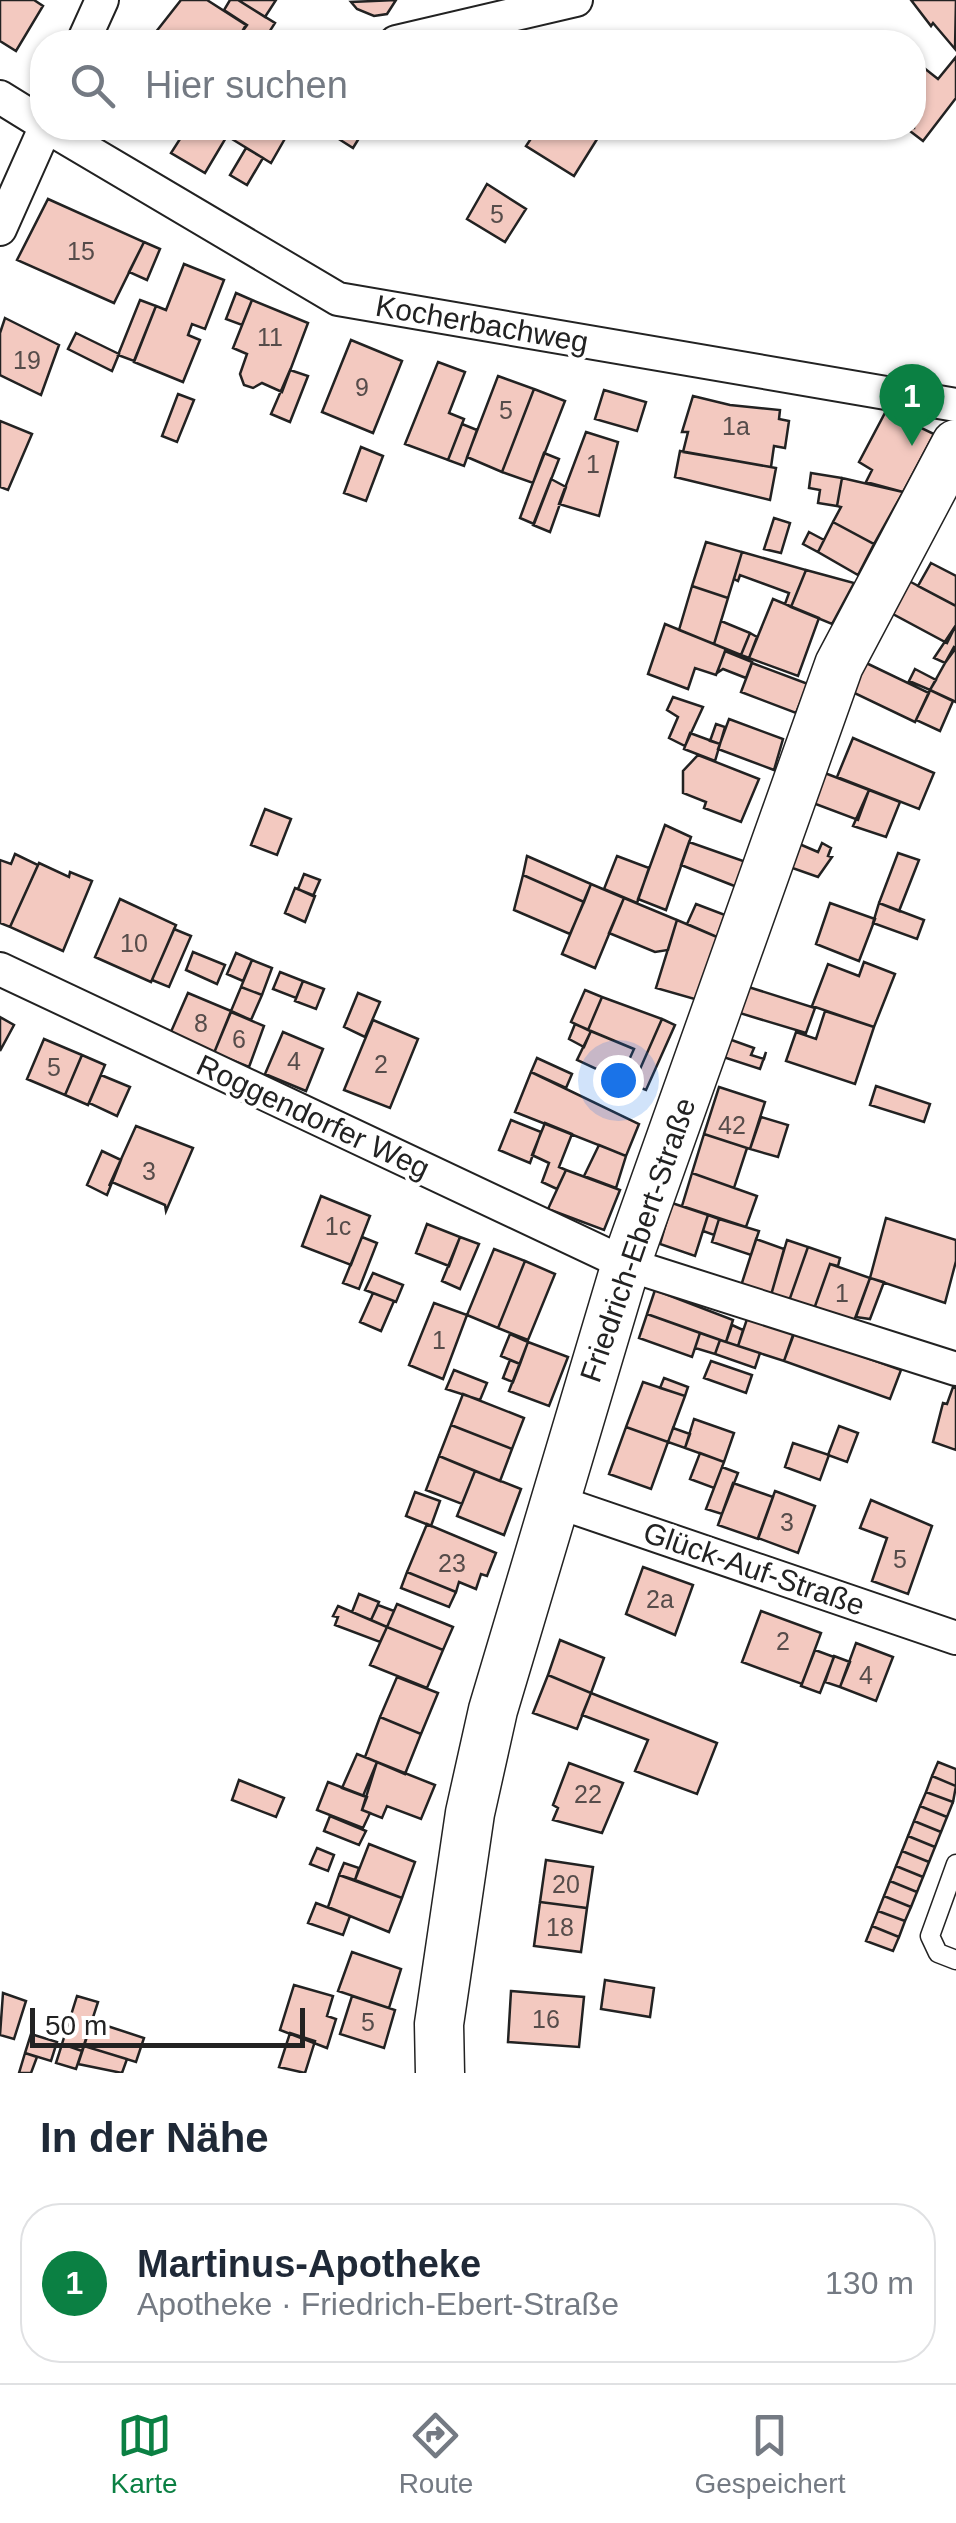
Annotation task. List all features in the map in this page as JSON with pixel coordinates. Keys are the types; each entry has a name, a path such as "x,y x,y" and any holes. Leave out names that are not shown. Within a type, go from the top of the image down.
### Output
{"main road":[{"name":"Friedrich-Ebert-Straße","path":"440,2073 439,2024 470,1812 493,1710 552,1500 626,1264 839,665 956,444"}],"street":[{"path":"88,30 102,0"},
{"path":"447,30 576,0"},
{"name":"Kocherbachweg","path":"0,98 30,116"},
{"path":"0,229 40,140"},
{"name":"Kocherbachweg","path":"70,140 338,299 956,405"},
{"name":"Roggendorfer Weg","path":"0,969 626,1264 956,1369"},
{"name":"Glück-Auf-Straße","path":"552,1500 956,1638"}],"lane":[{"path":"956,1864 930,1936 938,1953 956,1960"}],"building":[{"path":"0,0 34,0 43,6 16,51 0,41"},
{"path":"181,0 207,0 246,25 243,30 157,30"},
{"path":"230,0 238,0 275,23 271,30 243,30 247,25 224,10"},
{"path":"238,0 276,0 265,17"},
{"path":"396,0 387,14 374,16 351,2"},
{"path":"911,0 956,0 955,49 933,23 931,26"},
{"path":"956,57 956,98 926,137 926,70 938,79"},
{"path":"179,140 225,140 205,173 171,153"},
{"path":"234,140 284,140 271,163"},
{"path":"340,140 358,140 353,148"},
{"path":"530,140 596,140 574,176 526,146"},
{"path":"246,148 263,158 247,185 230,175"},
{"path":"487,184 526,209 505,242 467,219"},
{"path":"48,199 144,242 114,303 17,260"},
{"path":"144,242 160,249 147,280 129,272"},
{"path":"184,264 224,280 205,329 192,324 188,335 200,340 183,382 134,362 156,306 166,310"},
{"path":"236,293 252,300 242,325 226,319"},
{"path":"140,300 156,306 134,361 118,355"},
{"path":"252,300 308,323 282,392 262,383 253,388 244,385 240,374 247,354 233,348"},
{"path":"5,318 59,345 41,395 0,375 0,333"},
{"path":"76,333 119,354 112,371 68,349"},
{"path":"351,340 402,361 373,433 322,412"},
{"path":"438,362 465,372 449,413 464,419 448,460 405,444"},
{"path":"290,370 308,376 290,422 271,414"},
{"path":"498,376 534,389 502,472 467,457"},
{"path":"534,389 565,401 533,483 502,472"},
{"path":"604,390 646,402 637,431 595,419"},
{"path":"178,394 194,400 177,442 162,436"},
{"path":"693,396 730,405 780,410 779,419 789,421 785,448 774,446 771,467 683,452 688,432 682,432"},
{"path":"886,411 934,434 903,492 866,482 872,470 859,462"},
{"path":"0,421 32,434 8,490 0,487"},
{"path":"462,424 477,430 464,466 448,460"},
{"path":"586,432 618,442 599,516 559,504"},
{"path":"361,447 383,456 366,501 344,493"},
{"path":"680,451 776,468 770,500 675,477"},
{"path":"544,453 559,459 534,524 520,518"},
{"path":"811,473 842,478 837,506 818,503 820,490 809,488"},
{"path":"842,478 903,492 874,544 833,522 841,507 837,506"},
{"path":"551,479 566,487 550,532 533,525"},
{"path":"774,518 790,523 781,553 764,549"},
{"path":"833,522 874,544 858,575 818,552"},
{"path":"809,532 824,540 818,552 803,544"},
{"path":"706,542 742,552 728,598 692,586"},
{"path":"742,552 806,570 791,607 785,604 789,593 740,575 738,581 734,579"},
{"path":"931,563 956,576 956,606 918,586"},
{"path":"806,570 854,583 832,624 791,607"},
{"path":"907,580 956,606 956,625 947,643 891,613"},
{"path":"692,586 728,598 714,644 679,630"},
{"path":"773,599 819,618 798,676 749,658"},
{"path":"721,621 750,633 741,655 714,644"},
{"path":"665,624 726,649 716,675 695,668 688,689 648,674"},
{"path":"956,625 956,648 945,663 934,658"},
{"path":"750,633 757,637 749,658 741,655"},
{"path":"956,648 956,702 930,690"},
{"path":"725,651 752,662 746,678 723,669 717,673"},
{"path":"862,661 929,693 915,722 848,690"},
{"path":"752,663 808,684 796,713 741,692"},
{"path":"915,669 936,680 930,690 909,681"},
{"path":"930,690 953,701 940,731 916,720"},
{"path":"673,697 703,707 685,746 669,738 678,717 667,710"},
{"path":"729,719 783,739 774,770 718,749"},
{"path":"716,724 725,727 720,744 710,741"},
{"path":"690,733 720,744 715,761 684,749"},
{"path":"853,738 934,773 919,809 837,777"},
{"path":"698,755 759,779 741,822 704,808 706,802 683,793 683,771"},
{"path":"817,770 869,790 858,820 805,800"},
{"path":"869,790 900,802 886,837 853,826"},
{"path":"265,809 291,819 277,855 251,845"},
{"path":"665,825 691,837 666,910 638,899"},
{"path":"790,840 818,852 822,843 831,848 828,856 832,857 818,877 781,864"},
{"path":"689,842 746,862 737,887 681,865"},
{"path":"898,853 919,860 899,911 879,903"},
{"path":"15,854 38,865 10,927 0,923 0,860 11,864"},
{"path":"527,856 591,884 584,902 523,875"},
{"path":"617,856 649,868 637,903 604,889"},
{"path":"39,863 69,877 70,872 92,881 63,951 10,927"},
{"path":"304,874 320,880 313,896 298,889"},
{"path":"523,875 584,902 570,934 514,910"},
{"path":"591,884 624,898 595,968 562,954"},
{"path":"295,888 315,896 305,922 285,913"},
{"path":"624,898 677,920 668,950 655,952 609,933"},
{"path":"120,899 176,925 151,982 95,957"},
{"path":"830,903 875,919 859,961 816,944"},
{"path":"879,903 924,920 917,939 873,923"},
{"path":"696,904 725,915 717,937 687,924"},
{"path":"677,920 717,937 698,1000 656,988"},
{"path":"174,929 191,936 169,987 152,980"},
{"path":"193,952 225,965 217,984 186,970"},
{"path":"236,953 252,960 243,981 227,974"},
{"path":"252,960 272,968 262,995 241,987"},
{"path":"864,962 895,974 874,1027 812,1006 828,964 859,976"},
{"path":"280,972 303,981 296,998 273,989"},
{"path":"303,981 324,989 316,1009 295,1001"},
{"path":"742,985 815,1008 806,1033 733,1011"},
{"path":"241,987 262,995 251,1020 231,1011"},
{"path":"585,990 602,997 588,1030 571,1022"},
{"path":"188,993 231,1011 214,1053 170,1034"},
{"path":"358,993 380,1002 365,1037 344,1027"},
{"path":"602,997 662,1019 633,1085 620,1080 634,1049 588,1030"},
{"path":"825,1011 874,1027 855,1084 786,1061 796,1032 816,1039"},
{"path":"231,1012 264,1026 249,1067 214,1053"},
{"path":"0,1017 14,1025 0,1051"},
{"path":"662,1019 675,1025 646,1090 633,1085"},
{"path":"373,1020 418,1039 390,1108 344,1090"},
{"path":"575,1024 591,1031 584,1047 569,1039"},
{"path":"591,1031 634,1049 620,1080 577,1060"},
{"path":"283,1032 323,1049 306,1091 265,1074"},
{"path":"726,1038 754,1048 751,1055 764,1059 760,1069 720,1056"},
{"path":"44,1039 82,1055 65,1095 27,1079"},
{"path":"82,1055 105,1065 88,1105 65,1095"},
{"path":"537,1058 572,1074 566,1088 531,1072"},
{"path":"531,1072 639,1124 626,1156 515,1112"},
{"path":"101,1075 130,1087 117,1116 89,1103"},
{"path":"876,1086 930,1104 924,1122 870,1105"},
{"path":"719,1087 765,1102 750,1149 704,1134"},
{"path":"761,1117 788,1125 778,1157 750,1149"},
{"path":"511,1120 541,1132 530,1163 499,1150"},
{"path":"545,1123 572,1134 559,1167 566,1170 557,1189 542,1182 549,1163 532,1155"},
{"path":"136,1126 193,1148 166,1211 165,1205 112,1182 109,1186"},
{"path":"704,1134 747,1148 734,1188 692,1173"},
{"path":"599,1145 626,1156 616,1188 584,1176"},
{"path":"102,1151 121,1160 107,1195 87,1185"},
{"path":"566,1170 620,1190 604,1230 548,1209"},
{"path":"692,1173 757,1196 746,1227 682,1206"},
{"path":"321,1196 370,1216 351,1265 302,1246"},
{"path":"672,1203 708,1215 695,1256 660,1244"},
{"path":"708,1215 719,1219 714,1235 703,1231"},
{"path":"886,1218 956,1240 956,1261 945,1303 870,1278"},
{"path":"719,1219 759,1231 751,1255 712,1242"},
{"path":"427,1224 460,1237 449,1266 416,1253"},
{"path":"362,1237 377,1243 359,1289 343,1283"},
{"path":"460,1237 479,1244 460,1289 442,1281"},
{"path":"756,1239 784,1249 770,1299 740,1289"},
{"path":"787,1240 808,1247 789,1301 771,1295"},
{"path":"808,1247 840,1258 838,1266 830,1264 814,1309 789,1301"},
{"path":"494,1249 525,1261 498,1328 467,1315"},
{"path":"525,1261 555,1274 528,1340 498,1328"},
{"path":"830,1264 870,1278 854,1321 814,1309"},
{"path":"373,1273 403,1285 396,1302 365,1290"},
{"path":"870,1278 884,1282 870,1319 856,1317"},
{"path":"655,1290 733,1320 726,1342 647,1314"},
{"path":"373,1293 394,1301 381,1331 360,1322"},
{"path":"434,1303 467,1315 443,1379 409,1365"},
{"path":"647,1314 700,1333 692,1357 639,1338"},
{"path":"748,1316 795,1331 784,1361 738,1346"},
{"path":"732,1325 743,1330 738,1346 726,1342"},
{"path":"794,1332 901,1370 890,1399 784,1361"},
{"path":"700,1333 720,1340 715,1354 695,1348"},
{"path":"510,1334 528,1342 520,1364 501,1356"},
{"path":"720,1340 760,1353 755,1368 715,1354"},
{"path":"528,1342 568,1357 549,1406 509,1391"},
{"path":"510,1360 520,1364 513,1382 503,1378"},
{"path":"711,1361 752,1375 746,1393 704,1378"},
{"path":"454,1370 487,1383 480,1400 446,1389"},
{"path":"664,1378 688,1387 685,1396 660,1388"},
{"path":"643,1382 685,1396 668,1442 626,1427"},
{"path":"953,1387 956,1450 933,1442 943,1403 947,1404"},
{"path":"463,1394 524,1418 512,1449 451,1425"},
{"path":"694,1419 734,1433 724,1462 685,1448"},
{"path":"451,1425 512,1449 500,1481 439,1456"},
{"path":"839,1426 858,1433 847,1462 828,1455"},
{"path":"626,1427 668,1442 651,1489 609,1474"},
{"path":"673,1428 690,1434 685,1448 668,1442"},
{"path":"793,1443 829,1455 820,1480 785,1467"},
{"path":"700,1453 724,1462 714,1488 690,1479"},
{"path":"439,1456 475,1471 462,1504 426,1490"},
{"path":"722,1467 738,1473 722,1514 706,1509"},
{"path":"475,1471 521,1489 504,1535 457,1516"},
{"path":"733,1483 773,1497 758,1539 718,1525"},
{"path":"775,1491 815,1506 798,1553 758,1538"},
{"path":"415,1492 440,1501 431,1526 406,1516"},
{"path":"871,1500 932,1526 908,1594 872,1581 887,1538 860,1528"},
{"path":"427,1524 496,1553 487,1576 481,1574 476,1589 459,1582 456,1592 407,1572"},
{"path":"643,1567 693,1585 675,1635 626,1614"},
{"path":"407,1572 456,1592 449,1607 401,1588"},
{"path":"359,1594 379,1602 371,1620 352,1612"},
{"path":"397,1604 453,1627 443,1650 387,1627"},
{"path":"378,1605 394,1611 387,1627 371,1620"},
{"path":"338,1606 387,1627 380,1642 335,1625 338,1617 333,1616"},
{"path":"761,1611 821,1633 802,1684 742,1662"},
{"path":"387,1627 443,1650 427,1688 370,1665"},
{"path":"560,1640 604,1658 591,1693 548,1675"},
{"path":"856,1643 893,1657 876,1701 840,1687"},
{"path":"815,1650 834,1657 820,1693 801,1686"},
{"path":"834,1656 850,1662 840,1687 825,1682"},
{"path":"548,1675 591,1693 577,1729 533,1713"},
{"path":"397,1677 438,1693 421,1734 380,1717"},
{"path":"591,1693 717,1743 697,1794 635,1771 648,1740 582,1715"},
{"path":"380,1717 421,1734 405,1774 365,1757"},
{"path":"357,1754 377,1762 363,1796 342,1788"},
{"path":"377,1762 435,1785 421,1819 387,1806 382,1818 362,1810"},
{"path":"938,1762 956,1769 956,1786 932,1776"},
{"path":"569,1763 623,1783 602,1833 553,1820 558,1808 553,1805"},
{"path":"932,1776 956,1786 953,1802 926,1792"},
{"path":"239,1780 284,1798 276,1817 232,1800"},
{"path":"328,1782 367,1797 362,1810 370,1813 363,1828 317,1810"},
{"path":"926,1792 953,1802 947,1817 920,1806"},
{"path":"920,1806 947,1817 941,1832 914,1821"},
{"path":"330,1816 366,1831 359,1845 324,1831"},
{"path":"914,1821 941,1832 935,1847 908,1836"},
{"path":"908,1836 935,1847 929,1862 902,1851"},
{"path":"369,1844 415,1862 402,1898 355,1880"},
{"path":"317,1848 334,1855 328,1871 310,1864"},
{"path":"902,1851 929,1862 923,1877 896,1866"},
{"path":"546,1860 593,1867 587,1908 540,1902"},
{"path":"344,1863 359,1868 355,1880 339,1875"},
{"path":"896,1866 923,1877 917,1892 890,1881"},
{"path":"339,1875 402,1898 389,1932 328,1907"},
{"path":"890,1881 917,1892 911,1907 884,1896"},
{"path":"884,1896 911,1907 905,1921 878,1911"},
{"path":"540,1902 587,1908 581,1952 534,1946"},
{"path":"316,1903 350,1916 343,1935 308,1923"},
{"path":"878,1911 905,1921 899,1937 872,1926"},
{"path":"872,1926 899,1937 893,1951 866,1941"},
{"path":"352,1952 401,1969 389,2008 338,1991"},
{"path":"605,1980 654,1988 650,2017 601,2009"},
{"path":"294,1985 333,1996 327,2016 336,2019 327,2048 280,2030"},
{"path":"511,1991 584,1997 579,2047 508,2042"},
{"path":"3,1993 26,2001 14,2039 0,2035"},
{"path":"77,1996 98,2002 82,2051 62,2044"},
{"path":"352,1996 395,2010 384,2048 340,2034"},
{"path":"92,2021 144,2038 136,2062 84,2046"},
{"path":"290,2033 315,2041 305,2073 279,2067"},
{"path":"31,2034 57,2042 51,2061 25,2053"},
{"path":"62,2044 82,2051 76,2069 56,2063"},
{"path":"84,2046 127,2059 122,2073 78,2064"},
{"path":"25,2053 37,2057 31,2073 19,2073"}],"place":[{"name":"Martinus-Apotheke","path":"912,446"}]}
